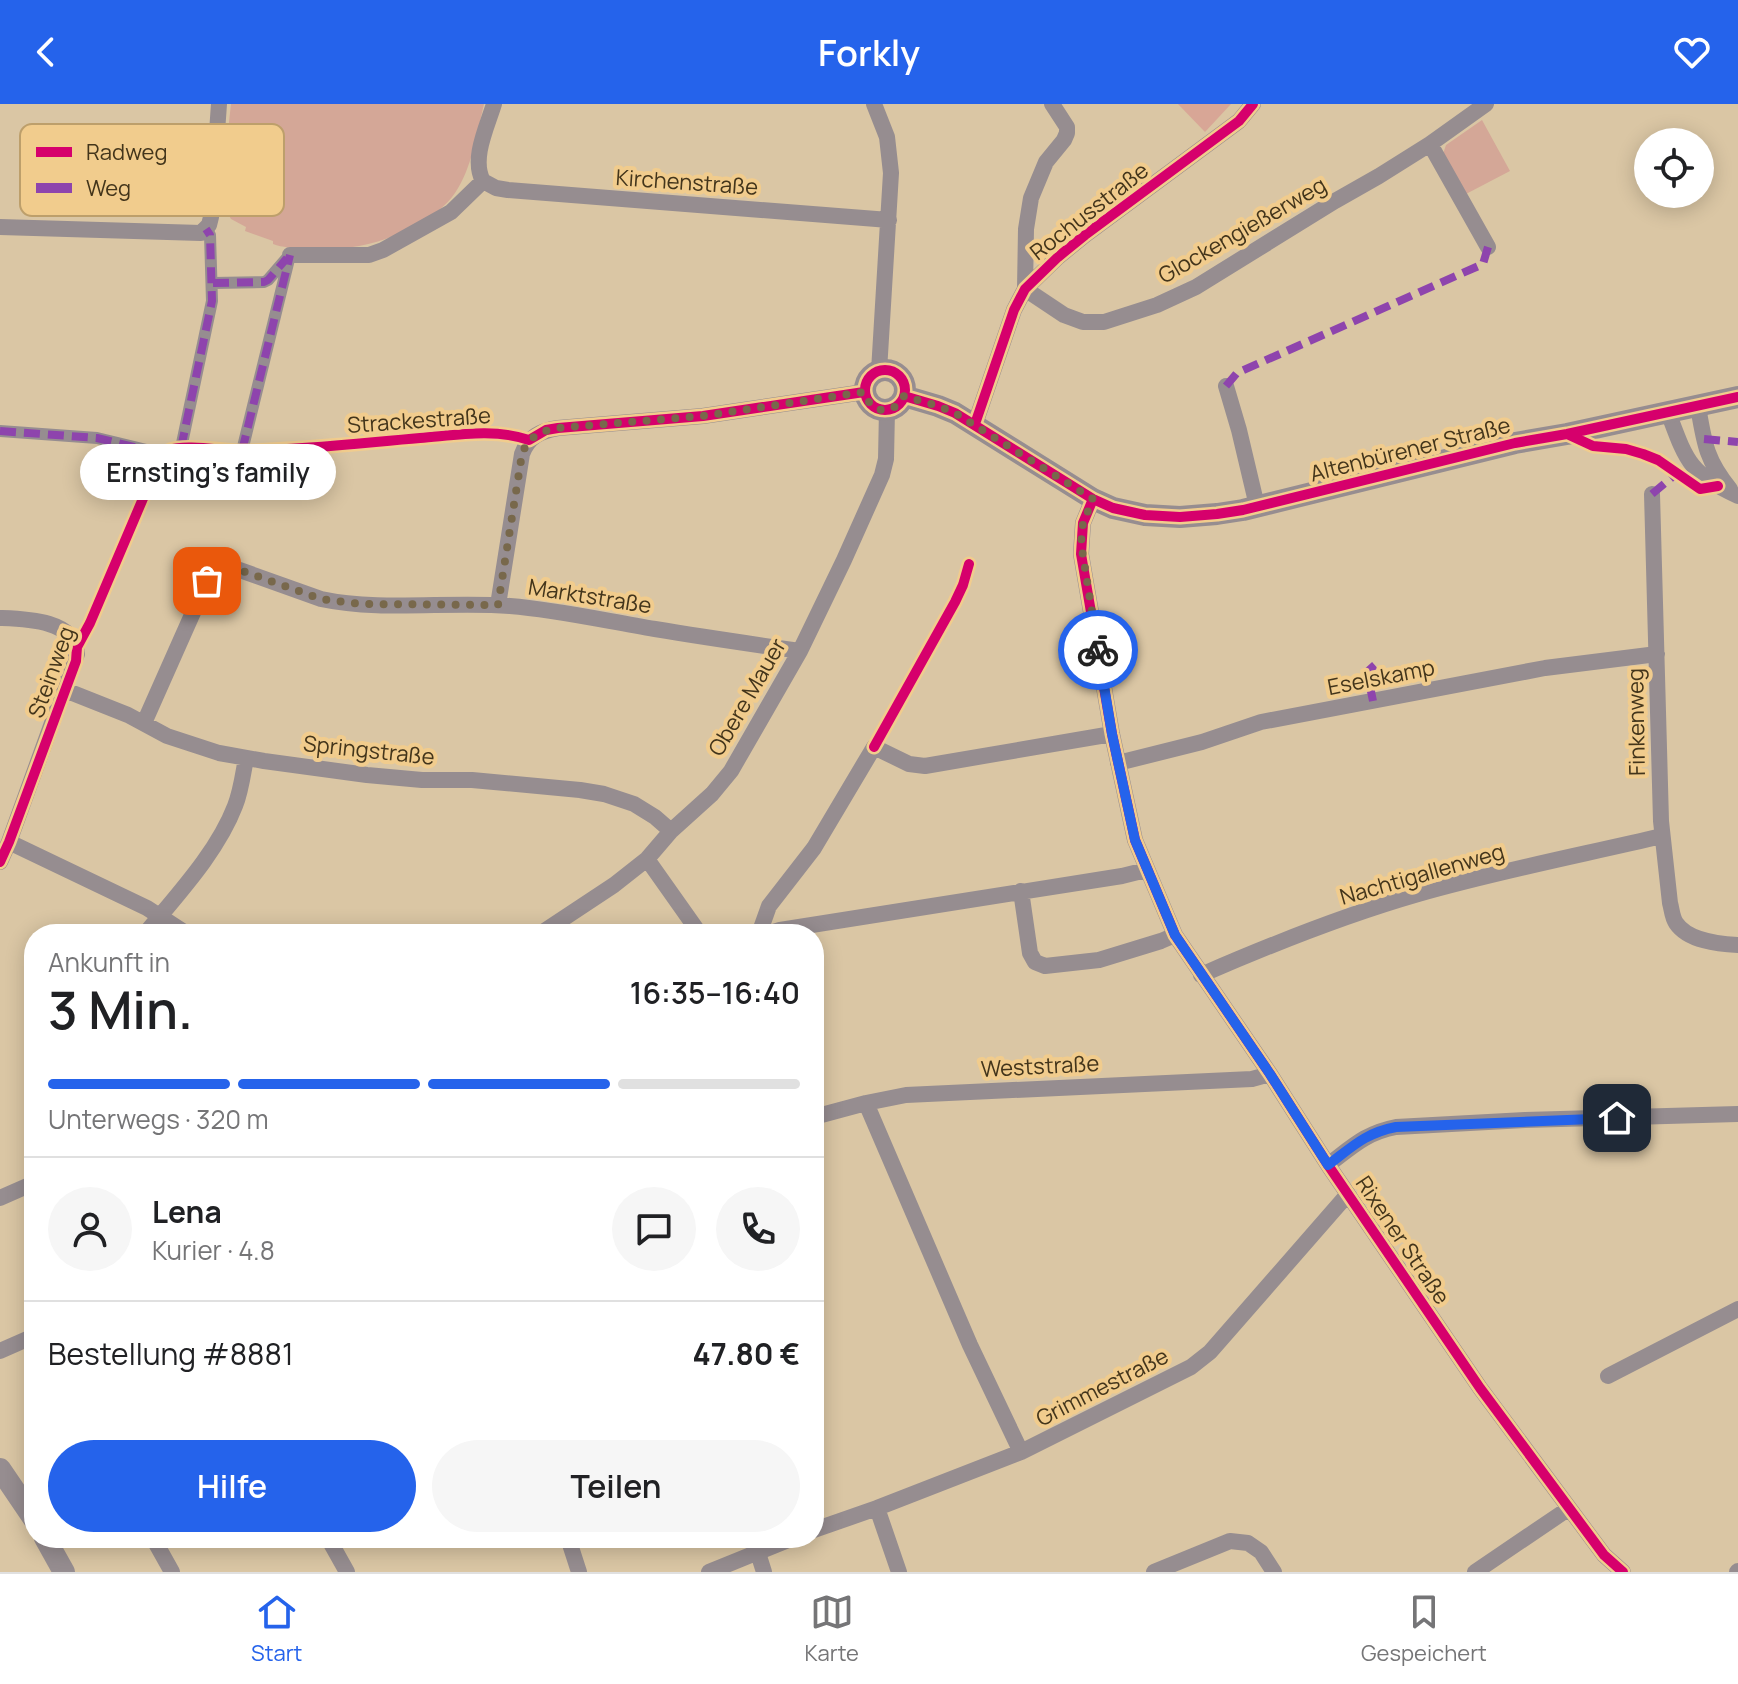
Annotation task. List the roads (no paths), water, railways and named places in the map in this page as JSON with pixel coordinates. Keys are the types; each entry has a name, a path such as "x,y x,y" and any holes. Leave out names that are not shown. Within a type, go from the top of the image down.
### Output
{"street":[{"path":"218,124 219,104"},
{"path":"213,283 264,282 290,255 377,253 451,212 483,181 479,158 494,104"},
{"path":"874,104 884,128 891,173 879,371"},
{"path":"1025,289 1026,229 1031,198 1046,162 1067,133 1067,127 1052,104"},
{"name":"Rochusstraße","path":"975,424 1014,310 1025,289 1085,235 1239,121 1253,104"},
{"name":"Glockengießerweg","path":"1025,289 1064,315 1083,322 1104,322 1138,312 1196,287 1430,144 1486,104"},
{"path":"1430,144 1488,247"},
{"name":"Kirchenstraße","path":"483,181 508,190 889,220"},
{"path":"0,227 201,233 209,225 211,216"},
{"path":"181,448 212,301 210,235 206,229"},
{"path":"242,451 290,255"},
{"path":"895,403 903,382 899,376 886,370 868,379 864,392 872,406 879,410 895,403 938,406 975,424 1093,499"},
{"path":"1226,386 1257,506"},
{"name":"Strackestraße","path":"163,454 181,448 242,451 484,433 529,440 546,430 558,428 703,416 864,392"},
{"name":"Altenbürener Straße","path":"1093,499 1122,511 1158,516 1198,516 1257,506 1502,446 1738,397"},
{"name":"Obere Mauer","path":"555,924 647,859 731,771 800,651 844,560 884,469 895,403"},
{"path":"1698,406 1707,453 1717,473 1736,495"},
{"path":"1668,412 1680,445 1692,466 1706,479 1736,495"},
{"path":"0,431 97,438 163,454"},
{"path":"498,605 522,454 529,440"},
{"name":"Steinweg","path":"0,862 7,835 76,661 77,647 163,454"},
{"name":"Finkenweg","path":"1652,494 1662,836 1673,917 1677,925 1695,937 1738,945"},
{"name":"Rixener Straße","path":"1093,499 1083,523 1081,554 1112,734 1135,840 1175,935 1480,1388 1568,1509 1604,1555 1623,1572"},
{"name":"Marktstraße","path":"144,723 207,581 222,568 234,568 321,599 345,603 498,605 564,612 800,651"},
{"path":"0,618 24,619 56,627 69,635 77,647"},
{"name":"Eselskamp","path":"1118,763 1202,742 1261,722 1545,668 1657,654"},
{"name":"Springstraße","path":"65,690 184,742 219,753 353,773 472,780 604,794 634,804 671,831"},
{"path":"763,924 769,906 814,848 874,747 909,764 925,766 1112,734"},
{"path":"154,924 183,889 227,822 238,797 246,758"},
{"path":"7,835 173,924"},
{"name":"Nachtigallenweg","path":"1201,975 1249,954 1416,895 1662,836"},
{"path":"647,859 693,924"},
{"path":"817,924 1146,870"},
{"path":"1021,891 1030,953 1035,962 1045,966 1099,960 1175,935"},
{"name":"Weststraße","path":"824,1114 906,1095 1252,1079 1270,1074"},
{"path":"866,1103 970,1345 1021,1452"},
{"path":"1328,1165 1365,1137 1396,1127 1738,1114"},
{"path":"0,1198 24,1187"},
{"name":"Grimmestraße","path":"824,1527 1021,1452 1177,1374 1210,1352 1348,1194"},
{"path":"1608,1376 1738,1309"},
{"path":"0,1351 24,1340"},
{"path":"0,1469 24,1504"},
{"path":"877,1508 899,1572"},
{"path":"1475,1572 1568,1509"},
{"path":"1154,1572 1230,1541 1248,1543 1261,1552 1274,1572"},
{"path":"51,1548 64,1572"},
{"path":"159,1548 172,1572"},
{"path":"334,1548 347,1572"},
{"path":"571,1548 579,1572"},
{"path":"709,1572 770,1548"},
{"path":"758,1553 764,1572"}],"place":[{"name":"Ernsting's family","path":"207,581"}]}
